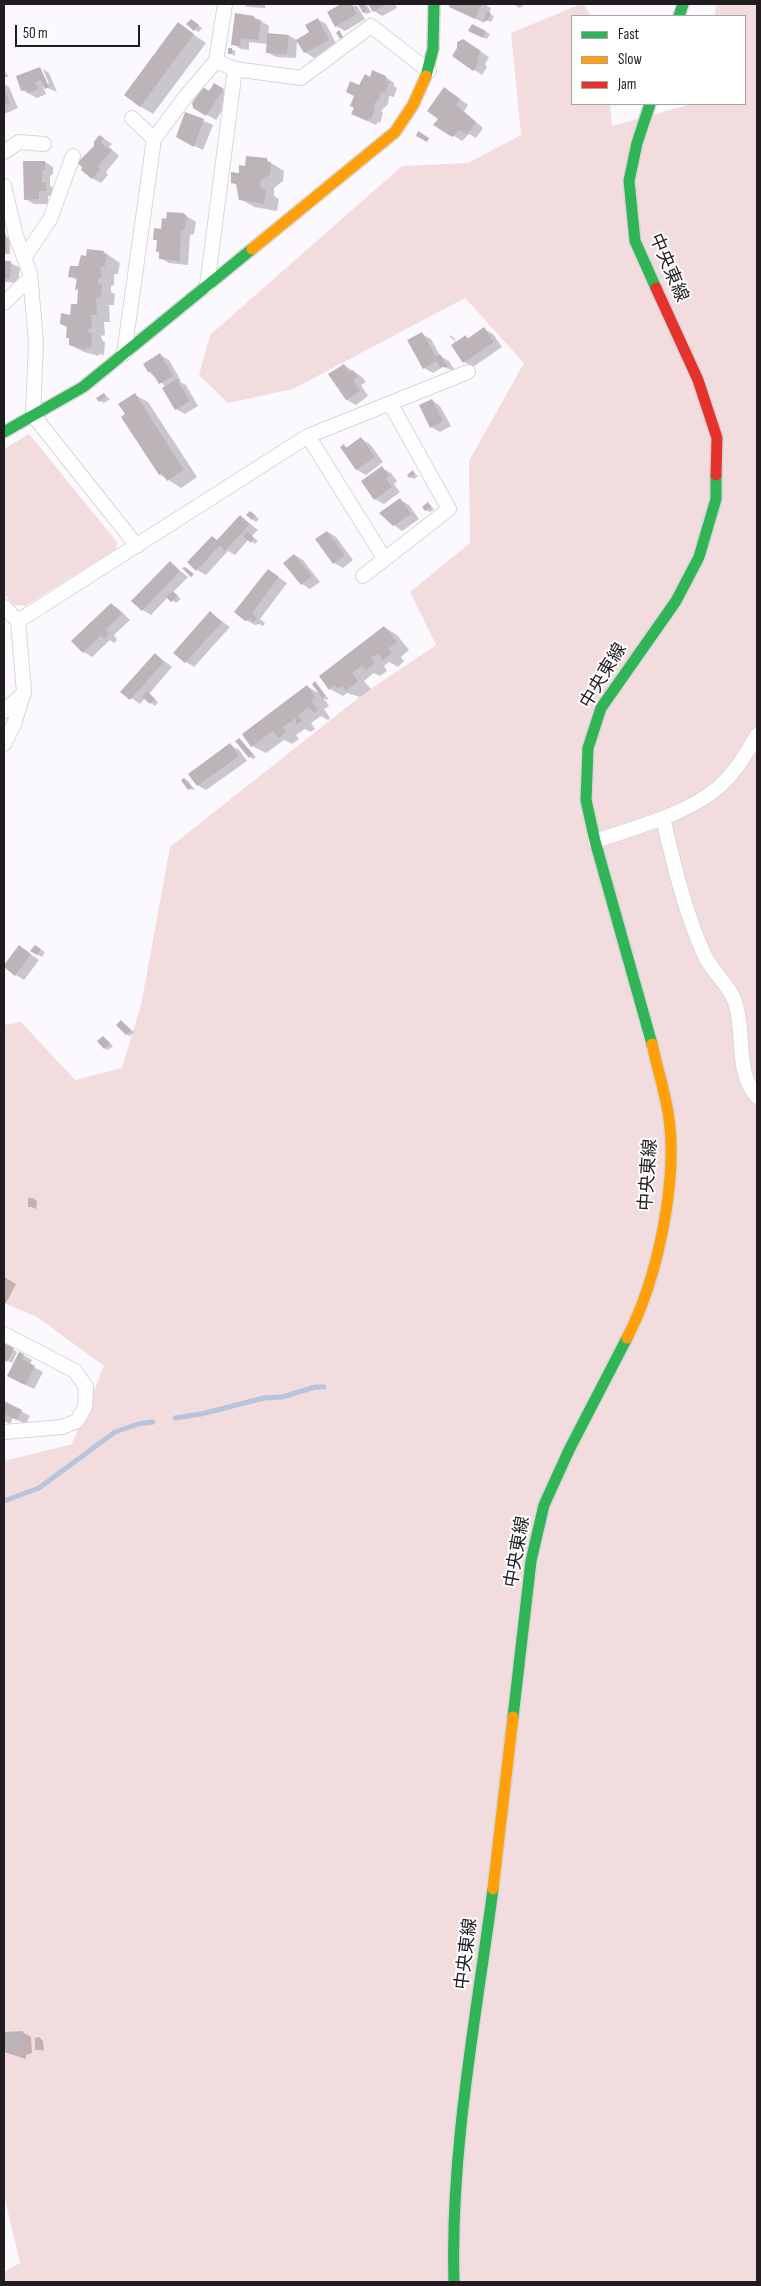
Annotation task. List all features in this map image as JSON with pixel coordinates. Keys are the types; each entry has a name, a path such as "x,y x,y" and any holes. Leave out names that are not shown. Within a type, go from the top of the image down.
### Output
{"street":[{"path":"124,354 154,139 186,96 216,61 225,4"},
{"path":"4,432 83,387 395,132 410,111 429,71 433,53 434,4"},
{"path":"216,61 235,69 301,78 371,26 429,71"},
{"path":"207,286 235,69"},
{"name":"中央東線","path":"454,2282 453,2246 456,2170 493,1888 532,1560 544,1505 569,1450 629,1334 650,1280 661,1238 668,1191 671,1153 668,1112 646,1017 595,841 586,800 588,748 601,708 676,601 699,558 716,499 718,438 698,380 635,241 629,181 637,143 650,105"},
{"path":"132,118 154,139"},
{"path":"4,152 19,142 44,144"},
{"path":"24,258 50,219 73,156"},
{"path":"4,186 16,236 30,278 36,342 34,415 137,546"},
{"path":"4,303 30,278"},
{"path":"18,621 308,436 468,372"},
{"path":"363,576 449,509 390,403"},
{"path":"308,436 384,558"},
{"path":"4,607 18,621 24,692 14,724 4,744"},
{"path":"4,711 24,692"},
{"path":"595,841 663,818 704,798 723,783 741,763 757,735"},
{"path":"663,818 680,893 692,926 705,956 735,1001 740,1030 741,1059 749,1088 757,1097"},
{"path":"4,1334 75,1371 86,1387 85,1407 77,1421 62,1426 4,1432"}],"shaded area":[{"path":"583,4 590,15 571,15 571,105 610,105 612,126 687,105 746,105 746,15 714,15 717,4 757,4 757,2282 4,2282 4,2272 20,2263 4,2195 4,1461 72,1444 104,1366 37,1317 4,1303 4,1025 21,1022 75,1080 122,1068 141,1005 170,847 362,695 436,645 410,592 470,543 469,461 524,363 465,298 293,389 228,403 199,375 210,335 402,166 468,163 521,135 511,33"},
{"path":"29,434 117,542 116,549 25,606 14,605 4,594 4,449"}],"building":[{"path":"341,4 351,4 357,14 335,27 327,12"},
{"path":"358,4 364,4 367,10 363,13"},
{"path":"368,4 387,4 373,12"},
{"path":"450,4 482,4 475,19 449,7"},
{"path":"487,11 491,13 487,21 483,20"},
{"path":"235,13 254,16 254,19 261,20 258,40 241,38 240,46 231,45"},
{"path":"318,18 329,40 304,53 296,40 309,32 305,25"},
{"path":"191,19 199,25 194,31 186,24"},
{"path":"178,22 194,34 140,107 124,95"},
{"path":"472,24 486,31 483,38 468,31"},
{"path":"339,30 344,38 341,40 336,33"},
{"path":"267,33 289,35 287,54 266,53"},
{"path":"463,39 481,51 477,58 479,61 473,71 452,56 457,48 457,42"},
{"path":"228,48 232,48 232,54 228,54"},
{"path":"40,67 49,87 45,89 41,80 35,82 38,89 28,93 26,89 21,91 16,76"},
{"path":"372,70 386,76 386,80 389,82 385,93 380,92 379,99 373,105 375,107 371,120 369,118 367,121 351,114 354,108 350,106 354,96 346,92 350,81 359,85 365,74 370,77"},
{"path":"214,83 224,89 206,116 193,108 192,103 203,87 209,91"},
{"path":"444,87 460,99 456,105 476,123 467,134 460,130 452,137 433,125 438,119 427,111"},
{"path":"4,89 10,103 4,106"},
{"path":"185,112 204,119 194,147 176,137"},
{"path":"418,131 429,138 427,142 416,136"},
{"path":"99,135 104,138 101,142 104,146 112,150 98,166 100,170 92,179 81,170 82,167 77,163 94,146 94,142"},
{"path":"246,156 267,158 268,162 271,162 270,174 261,180 260,185 261,188 266,190 264,204 239,200 236,184 231,183 231,172 239,173 239,165 245,166"},
{"path":"23,161 45,161 45,170 42,171 42,183 46,182 46,191 39,191 39,199 24,200"},
{"path":"167,212 183,213 187,216 185,229 181,230 180,261 159,259 159,251 156,252 157,240 153,240 154,228 161,229 162,218 166,219"},
{"path":"4,234 6,234 7,252 4,252"},
{"path":"87,249 104,251 103,254 107,254 105,266 101,267 101,278 98,279 98,284 102,285 100,298 96,298 97,315 91,315 92,328 88,329 89,333 92,333 91,348 86,347 87,350 69,345 69,338 66,338 67,326 60,324 61,313 70,315 71,304 77,304 78,289 75,290 77,278 68,277 70,266 78,266 81,255 86,256"},
{"path":"4,261 11,261 10,279 4,278"},
{"path":"484,327 494,342 463,363 451,345 466,335 467,339"},
{"path":"422,332 436,357 440,354 448,367 440,367 437,361 423,369 407,340"},
{"path":"160,353 173,376 159,384 151,371 148,372 143,364"},
{"path":"344,364 349,373 353,370 358,377 353,380 360,391 346,400 328,374"},
{"path":"177,379 190,401 175,410 162,388"},
{"path":"104,393 106,396 99,402 96,398"},
{"path":"135,393 184,470 167,481 162,473 159,475 121,417 125,414 118,404"},
{"path":"432,399 443,421 430,428 419,405"},
{"path":"361,437 375,457 356,470 340,447 344,444 346,448"},
{"path":"382,466 389,476 386,478 392,487 374,500 361,481"},
{"path":"413,470 415,474 409,478 407,475"},
{"path":"400,498 411,514 393,526 379,513"},
{"path":"428,502 431,507 425,511 422,507"},
{"path":"250,511 256,516 252,520 246,515"},
{"path":"240,515 250,524 225,551 220,545 196,571 187,562 212,536 217,540"},
{"path":"247,531 254,538 251,543 243,536"},
{"path":"327,531 345,555 333,564 315,539"},
{"path":"294,554 312,576 301,585 283,563"},
{"path":"170,561 180,571 142,611 131,601"},
{"path":"185,567 194,574 191,577 182,568"},
{"path":"268,569 279,577 252,613 257,618 254,622 250,619 245,621 234,612"},
{"path":"173,591 178,596 171,602 166,597"},
{"path":"111,603 122,614 106,629 109,634 104,639 101,635 83,653 71,641"},
{"path":"210,611 222,622 185,663 173,653"},
{"path":"384,626 397,642 388,649 392,653 383,660 378,653 371,658 375,663 366,670 362,665 352,673 358,681 346,691 343,686 338,689 335,685 329,690 319,676"},
{"path":"155,653 164,662 130,700 120,692"},
{"path":"315,681 325,695 323,699 312,684"},
{"path":"307,685 316,698 311,701 318,710 314,713 309,707 298,715 302,721 296,725 296,718 283,727 286,732 278,738 273,731 251,747 242,734"},
{"path":"147,691 155,699 150,704 142,697"},
{"path":"239,738 253,754 249,758 235,741"},
{"path":"230,743 239,756 197,786 188,774"},
{"path":"184,778 192,788 188,790 181,780"},
{"path":"19,945 31,954 15,976 4,965"},
{"path":"35,945 41,949 37,955 30,951"},
{"path":"121,1020 131,1030 126,1035 116,1025"},
{"path":"103,1036 110,1043 104,1049 97,1041"},
{"path":"28,1198 34,1198 32,1207 28,1207"},
{"path":"4,1343 14,1348 7,1362 4,1360"},
{"path":"19,1352 24,1354 22,1359 35,1366 25,1385 7,1376"},
{"path":"4,1401 22,1410 17,1420 4,1414"},
{"path":"23,2031 24,2048 17,2050 18,2054 13,2055 12,2050 4,2050 4,2032"},
{"path":"40,2037 41,2050 35,2050 35,2038"}],"waterway":[{"path":"175,1418 201,1414 264,1398 282,1397 315,1387 324,1387"},
{"path":"4,1501 39,1488 115,1432 138,1424 153,1422"}],"traffic: fast":[{"path":"426,76 433,49 434,4"},
{"path":"679,15 683,4"},
{"path":"650,105 637,143 629,181 635,241 656,288"},
{"path":"4,432 83,387 252,249"},
{"path":"652,1044 595,841 586,800 588,748 601,708 676,601 699,557 716,499 716,475"},
{"path":"513,1717 531,1561 544,1505 569,1450 627,1338"},
{"path":"454,2282 454,2233 460,2135 493,1889"}],"traffic: slow":[{"path":"252,249 395,132 413,105 426,76"},
{"path":"627,1338 648,1287 656,1258 668,1197 671,1167 671,1138 668,1112 652,1044"},
{"path":"493,1889 513,1717"}],"traffic: jam":[{"path":"656,288 698,380 717,438 716,475"}]}
